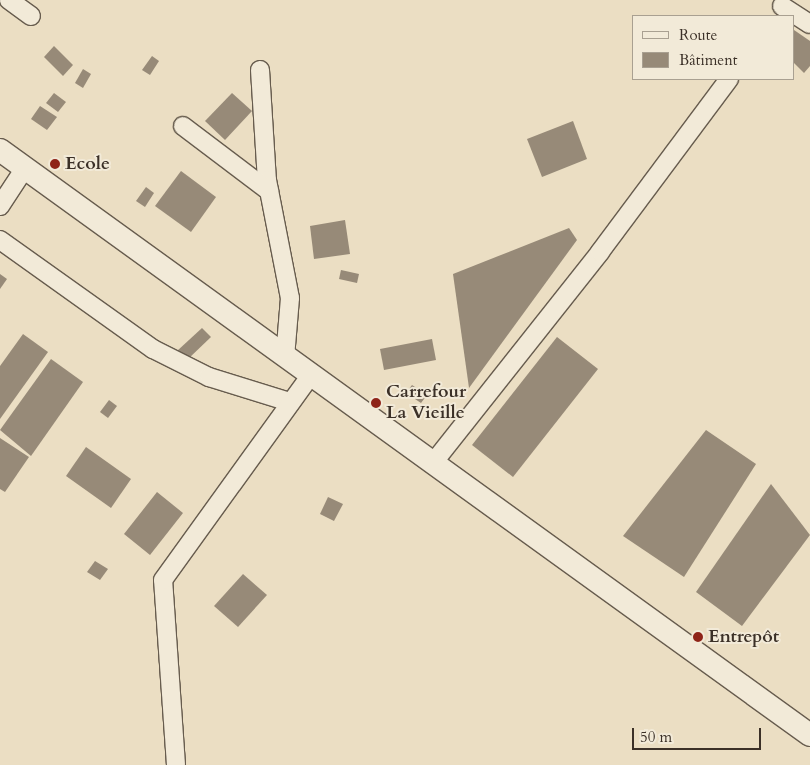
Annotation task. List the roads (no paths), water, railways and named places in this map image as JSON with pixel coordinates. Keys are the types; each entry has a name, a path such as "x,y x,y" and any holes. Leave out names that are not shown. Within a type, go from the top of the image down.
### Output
{"street":[{"path":"9,0 31,16"},
{"path":"781,8 794,15"},
{"path":"795,16 810,24"},
{"path":"260,70 270,191 290,298 285,357"},
{"path":"433,463 600,252 728,80"},
{"path":"184,126 270,191"},
{"path":"0,150 310,376 810,735"},
{"path":"0,206 25,168"},
{"path":"0,240 152,349 209,377 290,402"},
{"path":"176,765 162,580 310,376"}],"place":[{"name":"Ecole","path":"55,164"},
{"name":"Carrefour La Vieille","path":"376,403"},
{"name":"Entrepôt","path":"698,637"}]}
